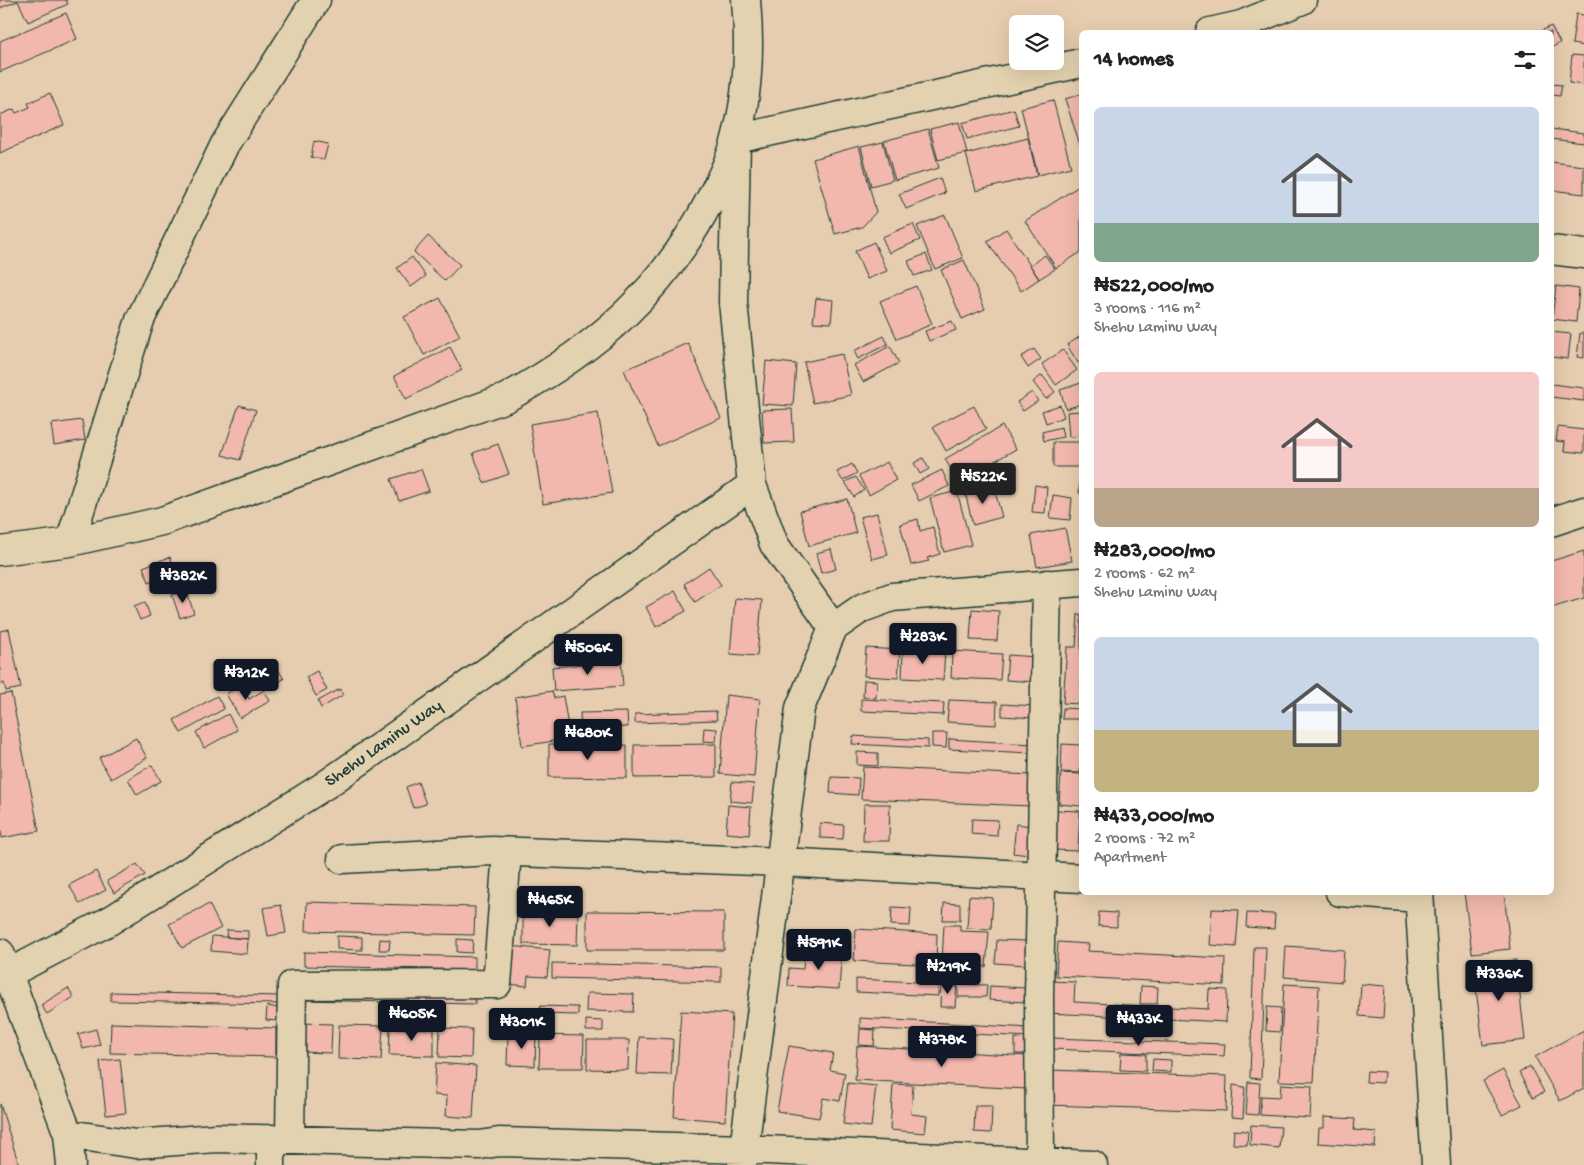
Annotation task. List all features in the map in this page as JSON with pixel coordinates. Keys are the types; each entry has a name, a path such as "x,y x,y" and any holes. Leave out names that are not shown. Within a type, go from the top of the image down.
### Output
{"street":[{"path":"70,542 140,320 225,144 316,0"},
{"path":"746,0 747,55 736,139 733,302 752,485 774,544 833,628"},
{"path":"1219,30 1241,25 1302,0"},
{"path":"736,139 1079,63"},
{"path":"0,552 70,542 162,521 506,398 547,376 586,350 621,320 653,286 679,253 702,217 721,178 736,139"},
{"path":"1554,250 1584,254"},
{"name":"Shehu Laminu Way","path":"2,968 111,920 327,784 752,485"},
{"path":"1554,521 1584,511"},
{"path":"743,1157 800,708 833,628 862,608 892,596 1079,582"},
{"path":"1040,1164 1041,875 1047,584"},
{"path":"342,859 507,852 781,862 1079,878"},
{"path":"277,1148 292,985 497,984 507,852"},
{"path":"1419,895 1436,1165"},
{"path":"2,968 32,1035 68,1134 71,1165"},
{"path":"68,1134 136,1144 216,1138 277,1148 480,1145 499,1142 743,1157 1093,1165"}],"building":[{"path":"0,0 66,0 68,4 28,22 18,1 0,8"},
{"path":"66,13 77,39 0,72 0,41"},
{"path":"1576,14 1584,15 1584,46 1572,44"},
{"path":"1551,26 1553,30 1543,30"},
{"path":"1554,32 1560,43 1554,46"},
{"path":"1572,55 1584,56 1584,85 1569,83"},
{"path":"1554,84 1562,85 1560,96 1554,95"},
{"path":"50,93 64,125 0,153 0,115 14,109 16,113 30,107 28,103"},
{"path":"1079,95 1079,142 1065,99"},
{"path":"1053,100 1071,167 1038,175 1021,108"},
{"path":"1014,109 1019,126 967,139 962,123"},
{"path":"959,122 967,153 938,160 930,129"},
{"path":"928,129 939,168 895,180 884,141"},
{"path":"1554,129 1584,133 1584,143 1554,139"},
{"path":"1028,138 1037,176 976,191 966,154"},
{"path":"314,141 328,144 324,160 311,157"},
{"path":"883,142 893,180 871,186 861,147"},
{"path":"859,146 876,212 862,227 835,234 813,159"},
{"path":"1554,162 1584,166 1584,194 1554,190"},
{"path":"940,178 945,193 906,209 899,194"},
{"path":"1079,186 1079,253 1056,268 1025,221"},
{"path":"945,215 963,258 935,269 917,226"},
{"path":"913,224 920,240 889,253 882,237"},
{"path":"1006,229 1039,279 1021,291 987,241"},
{"path":"428,236 460,265 445,281 414,252"},
{"path":"874,242 887,271 867,279 855,251"},
{"path":"926,254 932,270 914,276 908,261"},
{"path":"1045,255 1055,269 1039,279 1030,265"},
{"path":"412,257 426,276 411,287 397,268"},
{"path":"964,260 985,309 962,319 941,270"},
{"path":"916,286 932,324 897,339 880,301"},
{"path":"1556,286 1579,289 1576,322 1554,319"},
{"path":"440,298 460,336 424,355 404,317"},
{"path":"816,298 833,300 831,323 813,322"},
{"path":"952,321 956,330 929,341 925,331"},
{"path":"1554,332 1571,334 1568,359 1554,357"},
{"path":"1580,333 1584,333 1584,358 1577,357"},
{"path":"884,336 888,344 858,359 854,351"},
{"path":"1079,337 1078,363 1067,345"},
{"path":"688,343 721,418 658,446 624,370"},
{"path":"890,346 899,363 863,382 854,365"},
{"path":"450,347 462,370 406,399 394,376"},
{"path":"1034,349 1041,359 1028,368 1021,357"},
{"path":"1063,350 1077,370 1056,385 1042,364"},
{"path":"842,354 851,395 813,403 804,362"},
{"path":"766,361 796,364 793,406 762,404"},
{"path":"1042,375 1055,392 1046,399 1033,382"},
{"path":"1079,384 1079,405 1066,409 1060,390"},
{"path":"1554,384 1584,388 1584,401 1554,397"},
{"path":"1032,392 1038,401 1023,411 1017,402"},
{"path":"239,405 256,410 240,460 222,455"},
{"path":"1060,405 1064,417 1046,423 1042,411"},
{"path":"974,406 986,429 946,451 933,427"},
{"path":"792,409 794,442 764,443 762,410"},
{"path":"1079,411 1079,436 1069,437 1067,412"},
{"path":"598,413 612,493 543,504 530,424"},
{"path":"82,420 85,440 54,445 51,424"},
{"path":"1002,426 1016,449 977,471 980,477 962,488 945,459"},
{"path":"1061,427 1063,437 1044,441 1042,432"},
{"path":"1558,427 1584,430 1584,453 1564,451 1565,442 1556,441"},
{"path":"1053,442 1079,442 1079,467 1053,467"},
{"path":"498,444 509,474 484,483 473,453"},
{"path":"923,458 929,469 920,474 914,463"},
{"path":"887,462 896,480 869,495 859,476"},
{"path":"852,464 857,473 843,481 837,472"},
{"path":"421,469 429,491 399,501 391,479"},
{"path":"942,470 949,486 919,501 911,485"},
{"path":"856,477 864,490 854,497 845,482"},
{"path":"993,484 1002,517 973,525 965,492"},
{"path":"1035,485 1047,487 1045,513 1032,512"},
{"path":"957,491 971,545 944,552 930,498"},
{"path":"1053,495 1072,498 1070,520 1050,518"},
{"path":"847,499 856,533 809,546 800,511"},
{"path":"877,513 888,555 872,559 860,517"},
{"path":"918,519 920,531 933,527 940,554 927,558 929,561 911,565 900,524"},
{"path":"1065,528 1072,561 1037,567 1031,535"},
{"path":"831,549 836,569 821,573 816,553"},
{"path":"1584,551 1584,598 1554,607 1554,560"},
{"path":"170,557 176,573 149,582 143,567"},
{"path":"709,567 721,585 695,602 684,584"},
{"path":"186,590 194,613 180,618 172,595"},
{"path":"675,591 686,611 656,627 646,607"},
{"path":"735,598 762,600 757,656 730,654"},
{"path":"145,602 150,616 140,620 134,606"},
{"path":"972,609 999,611 997,641 970,640"},
{"path":"1079,614 1079,704 1063,703 1067,647 1076,647"},
{"path":"9,629 21,688 6,691 4,683 0,684 0,631"},
{"path":"866,648 900,650 898,678 864,676"},
{"path":"903,650 945,652 943,680 902,678"},
{"path":"952,651 1002,654 1000,680 951,678"},
{"path":"1008,655 1037,657 1036,682 1006,680"},
{"path":"621,660 623,686 554,691 552,667"},
{"path":"274,663 284,679 270,686 261,670"},
{"path":"317,671 327,690 316,696 306,677"},
{"path":"864,680 877,681 876,698 863,697"},
{"path":"241,685 249,699 264,690 270,701 240,718 226,694"},
{"path":"340,689 343,695 321,708 318,701"},
{"path":"552,691 554,698 563,696 569,732 559,733 560,740 522,746 515,697"},
{"path":"11,693 39,831 2,838 0,827 0,695"},
{"path":"726,695 760,699 754,777 720,774"},
{"path":"217,696 224,709 181,733 174,720"},
{"path":"861,699 944,703 943,715 861,711"},
{"path":"949,700 997,702 996,725 947,722"},
{"path":"1002,704 1035,706 1034,718 1002,716"},
{"path":"1063,708 1079,709 1079,719 1062,719"},
{"path":"716,711 717,720 635,723 635,714"},
{"path":"627,712 628,727 581,729 580,713"},
{"path":"228,714 237,730 204,748 196,732"},
{"path":"704,728 717,729 716,742 703,741"},
{"path":"932,733 947,733 946,748 932,747"},
{"path":"853,736 928,740 928,748 852,744"},
{"path":"136,738 147,758 111,779 99,758"},
{"path":"949,739 1032,744 1031,753 949,749"},
{"path":"549,744 627,745 627,778 549,777"},
{"path":"716,744 716,777 634,778 634,745"},
{"path":"1062,744 1079,745 1079,773 1061,772"},
{"path":"857,752 878,753 878,766 857,765"},
{"path":"152,765 161,781 137,795 128,779"},
{"path":"863,767 1032,775 1031,806 861,799"},
{"path":"1061,773 1079,774 1079,806 1059,804"},
{"path":"831,777 859,778 858,795 830,793"},
{"path":"418,782 426,804 413,808 406,787"},
{"path":"732,782 754,784 752,803 730,801"},
{"path":"864,804 890,804 889,841 863,841"},
{"path":"728,805 751,807 749,835 726,833"},
{"path":"1056,810 1079,811 1078,851 1053,850"},
{"path":"972,819 998,820 997,836 971,834"},
{"path":"820,823 844,825 843,839 820,838"},
{"path":"1016,824 1032,826 1029,855 1013,853"},
{"path":"137,864 145,875 114,893 107,881"},
{"path":"96,871 106,890 80,904 69,885"},
{"path":"1464,895 1504,895 1510,949 1472,953"},
{"path":"969,896 993,898 991,929 967,928"},
{"path":"307,902 475,907 474,935 306,931"},
{"path":"944,903 960,904 960,920 943,920"},
{"path":"209,904 221,928 182,948 169,924"},
{"path":"281,905 286,933 268,936 263,908"},
{"path":"892,907 911,908 910,926 891,925"},
{"path":"1212,909 1239,910 1236,947 1210,945"},
{"path":"587,911 724,912 724,950 587,950"},
{"path":"523,912 578,913 577,945 523,944"},
{"path":"1099,912 1117,913 1117,927 1098,926"},
{"path":"1247,913 1275,914 1274,929 1246,927"},
{"path":"944,925 960,925 960,931 989,932 986,967 964,966 964,981 941,979"},
{"path":"856,929 937,934 936,965 854,961"},
{"path":"227,930 248,931 248,939 226,937"},
{"path":"212,936 248,939 247,954 211,951"},
{"path":"337,936 362,937 362,950 337,949"},
{"path":"380,939 390,940 389,950 379,950"},
{"path":"457,939 473,940 472,953 457,952"},
{"path":"997,940 1027,941 1026,965 995,963"},
{"path":"1058,942 1089,944 1088,951 1225,958 1224,985 1056,976"},
{"path":"510,946 550,950 547,977 528,976 527,986 508,984"},
{"path":"1286,946 1344,950 1342,982 1284,977"},
{"path":"823,947 842,948 839,989 788,986 789,968 803,969 804,955 823,956"},
{"path":"1254,947 1266,947 1261,1079 1250,1078"},
{"path":"304,952 475,957 475,970 304,966"},
{"path":"1516,960 1525,1040 1483,1045 1473,965"},
{"path":"552,963 721,967 721,982 552,978"},
{"path":"856,979 938,983 938,996 856,992"},
{"path":"1049,981 1075,982 1074,1002 1208,1009 1209,989 1227,990 1226,1022 1048,1013"},
{"path":"941,983 957,983 955,1007 940,1007"},
{"path":"958,984 987,985 986,997 958,997"},
{"path":"1284,984 1319,986 1314,1082 1279,1081"},
{"path":"1361,984 1385,986 1383,1018 1359,1016"},
{"path":"990,986 1025,988 1025,1002 989,1000"},
{"path":"1141,986 1158,987 1157,1004 1140,1004"},
{"path":"68,988 74,997 47,1014 41,1005"},
{"path":"304,990 475,993 475,1004 304,1000"},
{"path":"111,992 279,996 279,1004 111,1001"},
{"path":"587,993 634,994 633,1012 586,1011"},
{"path":"267,1006 278,1008 277,1021 266,1020"},
{"path":"540,1006 578,1007 578,1015 540,1014"},
{"path":"1267,1007 1281,1008 1280,1032 1266,1031"},
{"path":"681,1011 732,1014 725,1121 674,1117"},
{"path":"860,1018 1030,1028 1029,1037 860,1028"},
{"path":"586,1020 603,1021 603,1031 586,1031"},
{"path":"111,1023 276,1028 276,1057 110,1053"},
{"path":"302,1023 332,1024 331,1053 301,1052"},
{"path":"339,1025 383,1026 381,1060 338,1059"},
{"path":"390,1028 434,1029 434,1056 389,1055"},
{"path":"440,1028 472,1029 471,1058 439,1057"},
{"path":"96,1029 100,1045 83,1049 78,1034"},
{"path":"860,1029 875,1030 874,1046 859,1045"},
{"path":"1584,1030 1584,1088 1560,1101 1535,1057"},
{"path":"508,1034 536,1035 535,1066 507,1065"},
{"path":"926,1034 945,1035 944,1050 925,1049"},
{"path":"540,1035 584,1036 583,1068 539,1068"},
{"path":"639,1037 673,1039 671,1075 637,1074"},
{"path":"1015,1038 1029,1039 1028,1054 1015,1054"},
{"path":"1052,1038 1225,1044 1224,1056 1051,1049"},
{"path":"587,1040 629,1040 628,1070 587,1069"},
{"path":"789,1046 833,1053 830,1070 845,1073 840,1101 823,1098 819,1118 777,1111"},
{"path":"857,1046 1029,1056 1027,1089 855,1080"},
{"path":"1121,1053 1146,1054 1146,1071 1120,1070"},
{"path":"120,1059 126,1113 106,1115 100,1061"},
{"path":"1153,1059 1171,1060 1171,1072 1152,1071"},
{"path":"436,1063 476,1066 473,1118 446,1116 447,1096 434,1095"},
{"path":"1530,1066 1544,1092 1533,1098 1519,1073"},
{"path":"1049,1070 1227,1076 1226,1111 1047,1105"},
{"path":"1503,1070 1522,1105 1502,1115 1483,1081"},
{"path":"1367,1071 1384,1072 1383,1083 1366,1082"},
{"path":"1248,1082 1260,1083 1258,1115 1246,1114"},
{"path":"848,1083 876,1086 871,1127 843,1124"},
{"path":"893,1084 913,1085 911,1114 927,1116 925,1133 890,1130"},
{"path":"1281,1084 1312,1086 1310,1118 1260,1115 1261,1096 1280,1097"},
{"path":"1233,1085 1245,1087 1243,1118 1231,1117"},
{"path":"0,1104 19,1165 0,1165"},
{"path":"975,1106 992,1106 991,1133 974,1132"},
{"path":"1324,1117 1355,1119 1354,1130 1376,1132 1375,1147 1318,1143 1319,1128 1324,1128"},
{"path":"1251,1125 1281,1127 1279,1148 1250,1145"},
{"path":"1234,1130 1248,1131 1247,1145 1233,1144"}]}
